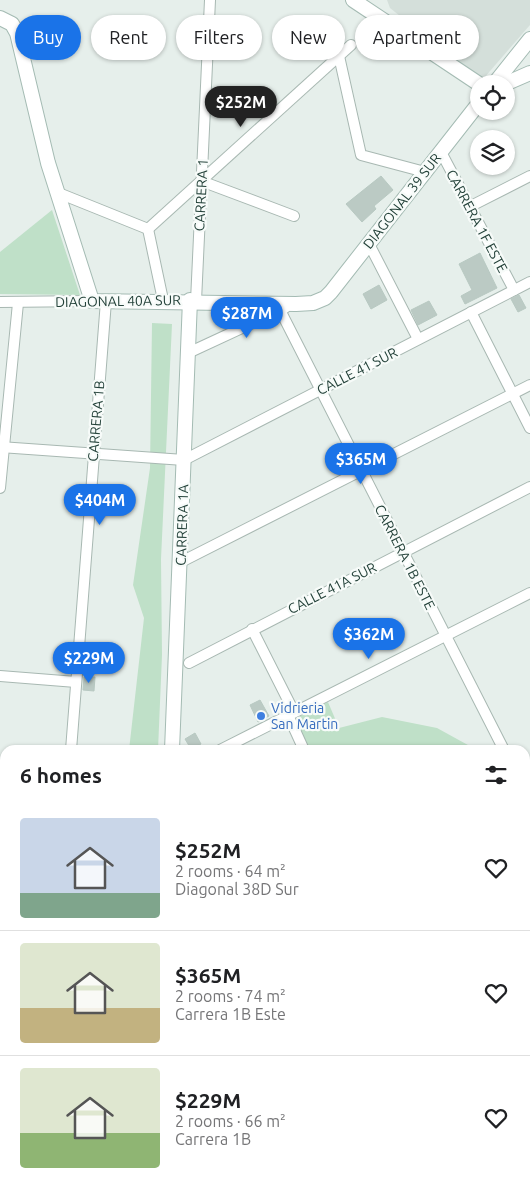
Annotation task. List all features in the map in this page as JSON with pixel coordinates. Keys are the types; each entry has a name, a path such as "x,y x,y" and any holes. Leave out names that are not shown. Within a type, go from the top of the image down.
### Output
{"main road":[{"path":"354,0 470,78"},
{"name":"CARRERA 1B","path":"0,18 10,22 15,29 56,192 99,301"},
{"path":"501,75 530,39"},
{"path":"515,80 530,73"},
{"name":"DIAGONAL 39 SUR","path":"325,298 470,114"},
{"name":"DIAGONAL 40A SUR","path":"99,301 163,300 296,304 313,303 325,298"},
{"name":"CARRERA 1A","path":"172,745 188,353 193,301"}],"street":[{"name":"CARRERA 1","path":"193,301 210,0"},
{"path":"345,50 351,45"},
{"path":"148,229 335,60"},
{"path":"340,60 361,155 425,172"},
{"name":"CARRERA 1F ESTE","path":"440,152 514,290"},
{"path":"470,207 530,176"},
{"path":"200,182 294,216"},
{"path":"56,192 148,229"},
{"path":"148,229 163,300"},
{"path":"369,244 418,339"},
{"name":"CALLE 41 SUR","path":"184,460 530,282"},
{"name":"DIAGONAL 40A SUR","path":"0,302 99,301"},
{"name":"CARRERA 1B","path":"71,745 93,454 99,301"},
{"path":"0,488 1,447 18,303"},
{"path":"188,353 296,304"},
{"name":"CARRERA 1B ESTE","path":"280,310 501,745"},
{"path":"471,312 530,428"},
{"path":"181,562 530,385"},
{"path":"1,447 184,460"},
{"name":"CALLE 41A SUR","path":"189,663 530,487"},
{"path":"230,745 445,635 529,596"},
{"path":"252,629 291,714 302,745"},
{"path":"0,676 76,682"}],"shaded area":[{"path":"387,0 530,0 530,25 487,75 476,75 455,60 479,60 479,15 399,15 390,8"}],"green space":[{"path":"52,210 80,295 0,294 0,252"},
{"path":"152,323 172,324 161,559 162,655 158,745 130,745 144,618 133,585 150,468"},
{"path":"328,702 339,728 382,717 437,728 468,745 306,745 294,719"}],"building":[{"path":"381,176 393,190 374,206 376,209 362,222 346,204"},
{"path":"480,253 497,288 465,304 461,296 472,290 459,264"},
{"path":"379,285 387,300 371,309 363,294"},
{"path":"519,295 526,308 518,312 511,299"},
{"path":"429,301 437,315 418,325 411,310"},
{"path":"84,677 95,677 94,691 83,690"},
{"path":"260,700 269,716 258,722 250,705"},
{"path":"195,733 201,744 189,745 185,739"}],"place":[{"name":"Vidrieria San Martin","path":"261,716"}]}
